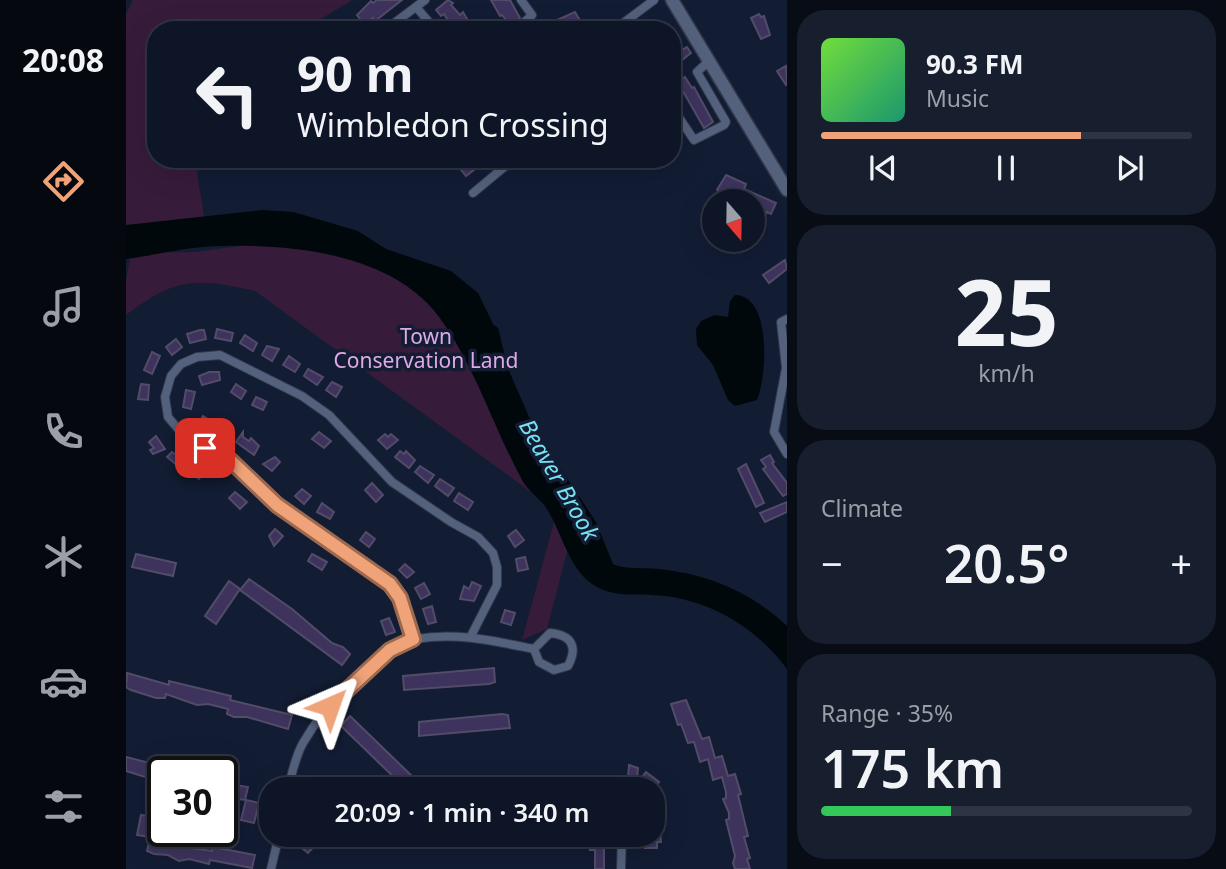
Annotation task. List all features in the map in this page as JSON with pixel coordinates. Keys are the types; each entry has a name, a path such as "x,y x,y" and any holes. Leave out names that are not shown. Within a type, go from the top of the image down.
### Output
{"main road":[{"path":"672,0 787,190"}],"street":[{"path":"397,21 425,0"},
{"path":"521,0 532,15 526,21"},
{"path":"626,21 654,0"},
{"path":"416,7 428,21"},
{"path":"681,120 694,140 726,122 697,72 709,61"},
{"path":"473,193 503,168"},
{"path":"787,319 781,322 786,368 774,432 787,453"},
{"path":"413,639 400,598 390,584 285,511 230,460 184,436 168,417 165,397 171,376 181,364 197,357 220,355 302,396 329,415 392,482 478,537 493,553 498,567 497,585 471,636"},
{"path":"550,633 563,634 572,642 575,654 568,666 554,670 539,662 534,649 550,633"},
{"path":"292,777 302,745 319,719 361,674 390,650 413,639 471,636 534,649"},
{"path":"271,869 276,847"},
{"path":"621,869 622,847"}],"green space":[{"path":"133,0 352,0 318,21 147,21 147,168 196,168 208,242 126,244 126,14"},
{"name":"Town Conservation Land","path":"296,239 375,258 467,310 503,409 576,517 547,629 522,640 557,511 255,291 216,284 187,284 159,293 126,315 126,280 131,253 194,252"}],"water":[{"path":"262,210 293,212 358,231 386,249 451,271 478,293 494,326 498,380 514,413 550,463 601,559 623,567 695,575 744,594 787,626 787,669 744,627 710,608 672,597 610,592 587,580 574,564 545,506 523,482 452,336 419,296 396,279 369,266 340,257 279,247 209,246 126,259 126,225"},
{"path":"735,295 747,299 755,308 761,322 764,356 757,400 735,406 728,400 713,365 697,345 696,329 701,321 715,315 728,317 730,301"}],"building":[{"path":"377,0 402,0 375,21 373,18 362,21 357,15 371,1 373,3"},
{"path":"448,0 460,15 463,12 468,21 448,21 444,14 441,16 436,10"},
{"path":"491,0 510,0 520,18 507,21 500,16"},
{"path":"575,12 580,21 558,21"},
{"path":"759,14 764,16 770,35 761,39 751,18"},
{"path":"687,47 691,53 681,61 681,50"},
{"path":"786,66 787,84 786,85 777,71"},
{"path":"685,77 692,88 694,87 713,122 704,128 681,91 681,80"},
{"path":"460,168 476,168 466,176"},
{"path":"726,175 746,184 744,189 718,189"},
{"path":"765,198 776,203 771,214 767,212 765,215"},
{"path":"785,260 787,269 769,283 763,275"},
{"path":"217,329 233,333 231,341 215,338"},
{"path":"204,330 206,339 190,343 187,334"},
{"path":"245,335 257,343 253,351 240,343"},
{"path":"176,339 182,347 172,355 166,347"},
{"path":"267,346 279,349 272,361 262,355"},
{"path":"152,352 160,356 152,374 144,370"},
{"path":"289,356 300,364 295,372 283,365"},
{"path":"308,369 323,377 317,385 304,376"},
{"path":"219,372 220,380 202,385 199,376"},
{"path":"332,382 342,387 336,397 326,390"},
{"path":"141,384 149,385 148,400 138,399"},
{"path":"236,384 246,391 241,399 231,392"},
{"path":"186,390 195,392 191,409 183,407"},
{"path":"256,397 267,402 263,410 252,405"},
{"path":"203,416 214,423 209,431 199,424"},
{"path":"243,432 243,437 249,441 251,438 259,446 254,455 236,442"},
{"path":"319,432 331,441 324,448 312,439"},
{"path":"385,434 388,437 391,434 398,440 387,449 378,440"},
{"path":"156,436 165,449 153,454 150,450 154,448 149,442"},
{"path":"400,451 404,454 406,451 415,460 409,468 395,457"},
{"path":"172,452 184,460 178,466 167,457"},
{"path":"770,455 774,462 772,463 787,483 787,494 783,496 763,469 766,467 761,460"},
{"path":"275,457 280,462 272,471 263,464"},
{"path":"196,464 205,471 199,479 190,472"},
{"path":"746,464 764,503 756,507 738,469"},
{"path":"420,466 434,475 428,483 415,472"},
{"path":"440,479 454,488 448,496 435,486"},
{"path":"372,483 383,495 376,502 365,490"},
{"path":"302,489 311,496 304,504 295,496"},
{"path":"235,492 247,502 240,509 229,498"},
{"path":"459,493 473,502 468,510 454,501"},
{"path":"787,502 787,512 765,522 760,513"},
{"path":"322,503 334,512 330,519 317,512"},
{"path":"275,529 283,536 274,546 269,536"},
{"path":"516,530 524,540 515,547 508,536"},
{"path":"366,532 375,539 369,547 360,540"},
{"path":"136,554 176,563 173,576 132,567"},
{"path":"312,554 327,562 322,570 308,561"},
{"path":"525,557 528,569 518,571 516,559"},
{"path":"405,564 414,572 407,578 399,570"},
{"path":"249,579 292,609 332,643 343,647 350,654 342,665 240,590"},
{"path":"229,581 240,589 216,624 205,616"},
{"path":"472,582 481,586 474,601 460,599 464,586 469,589"},
{"path":"424,583 430,594 421,599 415,588"},
{"path":"432,606 436,622 428,624 423,609"},
{"path":"505,610 515,613 511,625 501,622"},
{"path":"389,618 395,632 386,635 381,621"},
{"path":"494,668 495,682 489,684 404,690 403,676"},
{"path":"127,673 169,685 169,681 231,696 230,700 292,715 288,729 247,717 234,717 227,714 228,709 208,704 197,705 166,694 165,698 156,698 131,690 126,687"},
{"path":"686,700 702,739 709,737 715,758 722,756 728,776 735,774 748,836 744,837 750,869 735,869 733,863 735,856 726,820 729,819 729,813 723,799 726,798 726,792 722,777 713,780 708,759 700,762 694,742 688,743 681,724 678,725 671,704"},
{"path":"508,715 510,728 419,736 419,722"},
{"path":"350,716 413,777 394,777 341,726"},
{"path":"126,757 147,762 147,777 126,771"},
{"path":"629,765 638,768 637,777 628,777"},
{"path":"238,785 248,787 245,800 238,799"},
{"path":"246,800 259,803 254,823 241,820"},
{"path":"141,815 147,816 147,837 137,835"},
{"path":"148,847 187,847 212,851 213,847 255,855 252,868 210,860 209,864 189,859 179,861 168,855 147,851"},
{"path":"300,847 314,847 308,853"},
{"path":"590,847 604,847 604,869 595,869 595,850 590,850"}],"waterway":[{"name":"Beaver Brook","path":"492,332 501,370 528,432 589,524 610,575"}],"route":[{"path":"205,448 230,460 277,505 390,584 400,598 413,639 390,650 361,674 330,706"}]}
